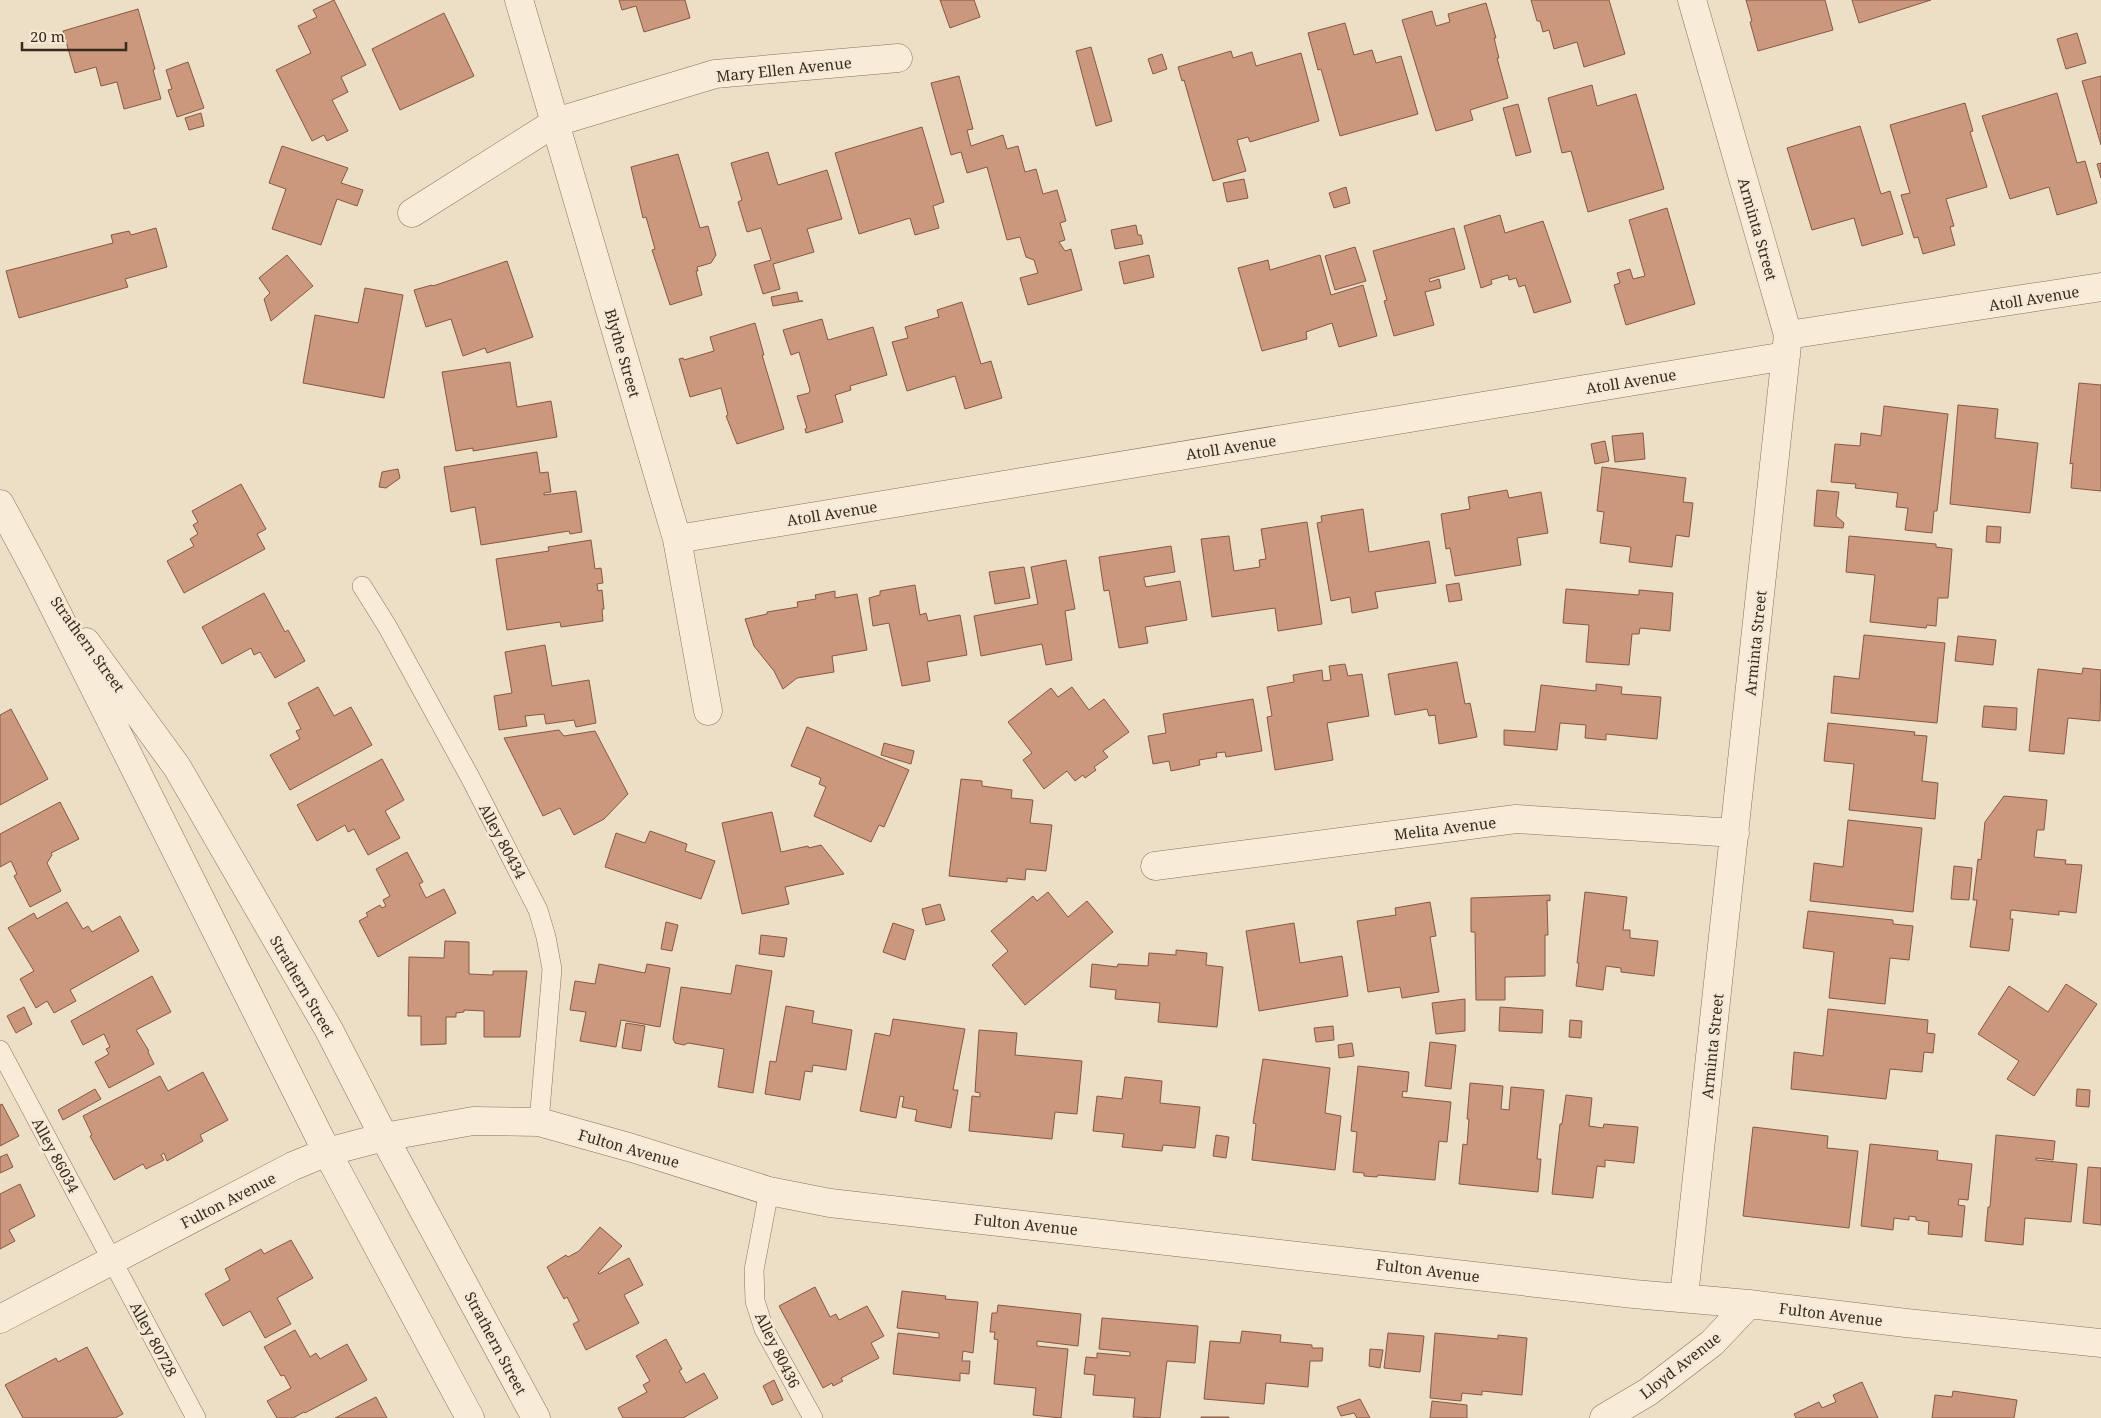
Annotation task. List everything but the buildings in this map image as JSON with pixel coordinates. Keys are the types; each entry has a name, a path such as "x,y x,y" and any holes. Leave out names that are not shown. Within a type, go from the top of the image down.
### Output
{"street":[{"name":"Blythe Street","path":"519,0 677,539 708,711"},
{"name":"Arminta Street","path":"1684,1297 1787,346 1692,0"},
{"name":"Mary Ellen Avenue","path":"412,213 556,122 715,74 898,58"},
{"name":"Atoll Avenue","path":"677,539 1787,346 2101,287"},
{"name":"Strathern Street","path":"0,504 38,575 327,1152 470,1418"},
{"name":"Strathern Street","path":"38,575 177,767 329,1030 384,1137 536,1418"},
{"name":"Melita Avenue","path":"1156,866 1516,819 1735,833"},
{"name":"Fulton Avenue","path":"0,1320 294,1166 327,1152 384,1137 473,1120 539,1122 632,1148 770,1191 830,1203 1634,1294 1684,1297 1906,1323 2101,1343"},
{"name":"Lloyd Avenue","path":"1604,1418 1648,1392 1712,1344 1749,1304"}],"lane":[{"name":"Alley 80434","path":"362,586 387,626 471,778 538,910 546,937 552,969 539,1122"},
{"name":"Alley 86034","path":"0,1050 112,1260"},
{"name":"Alley 80436","path":"770,1191 754,1270 755,1301 764,1328 812,1418"},
{"name":"Alley 80728","path":"112,1260 196,1418"}]}
